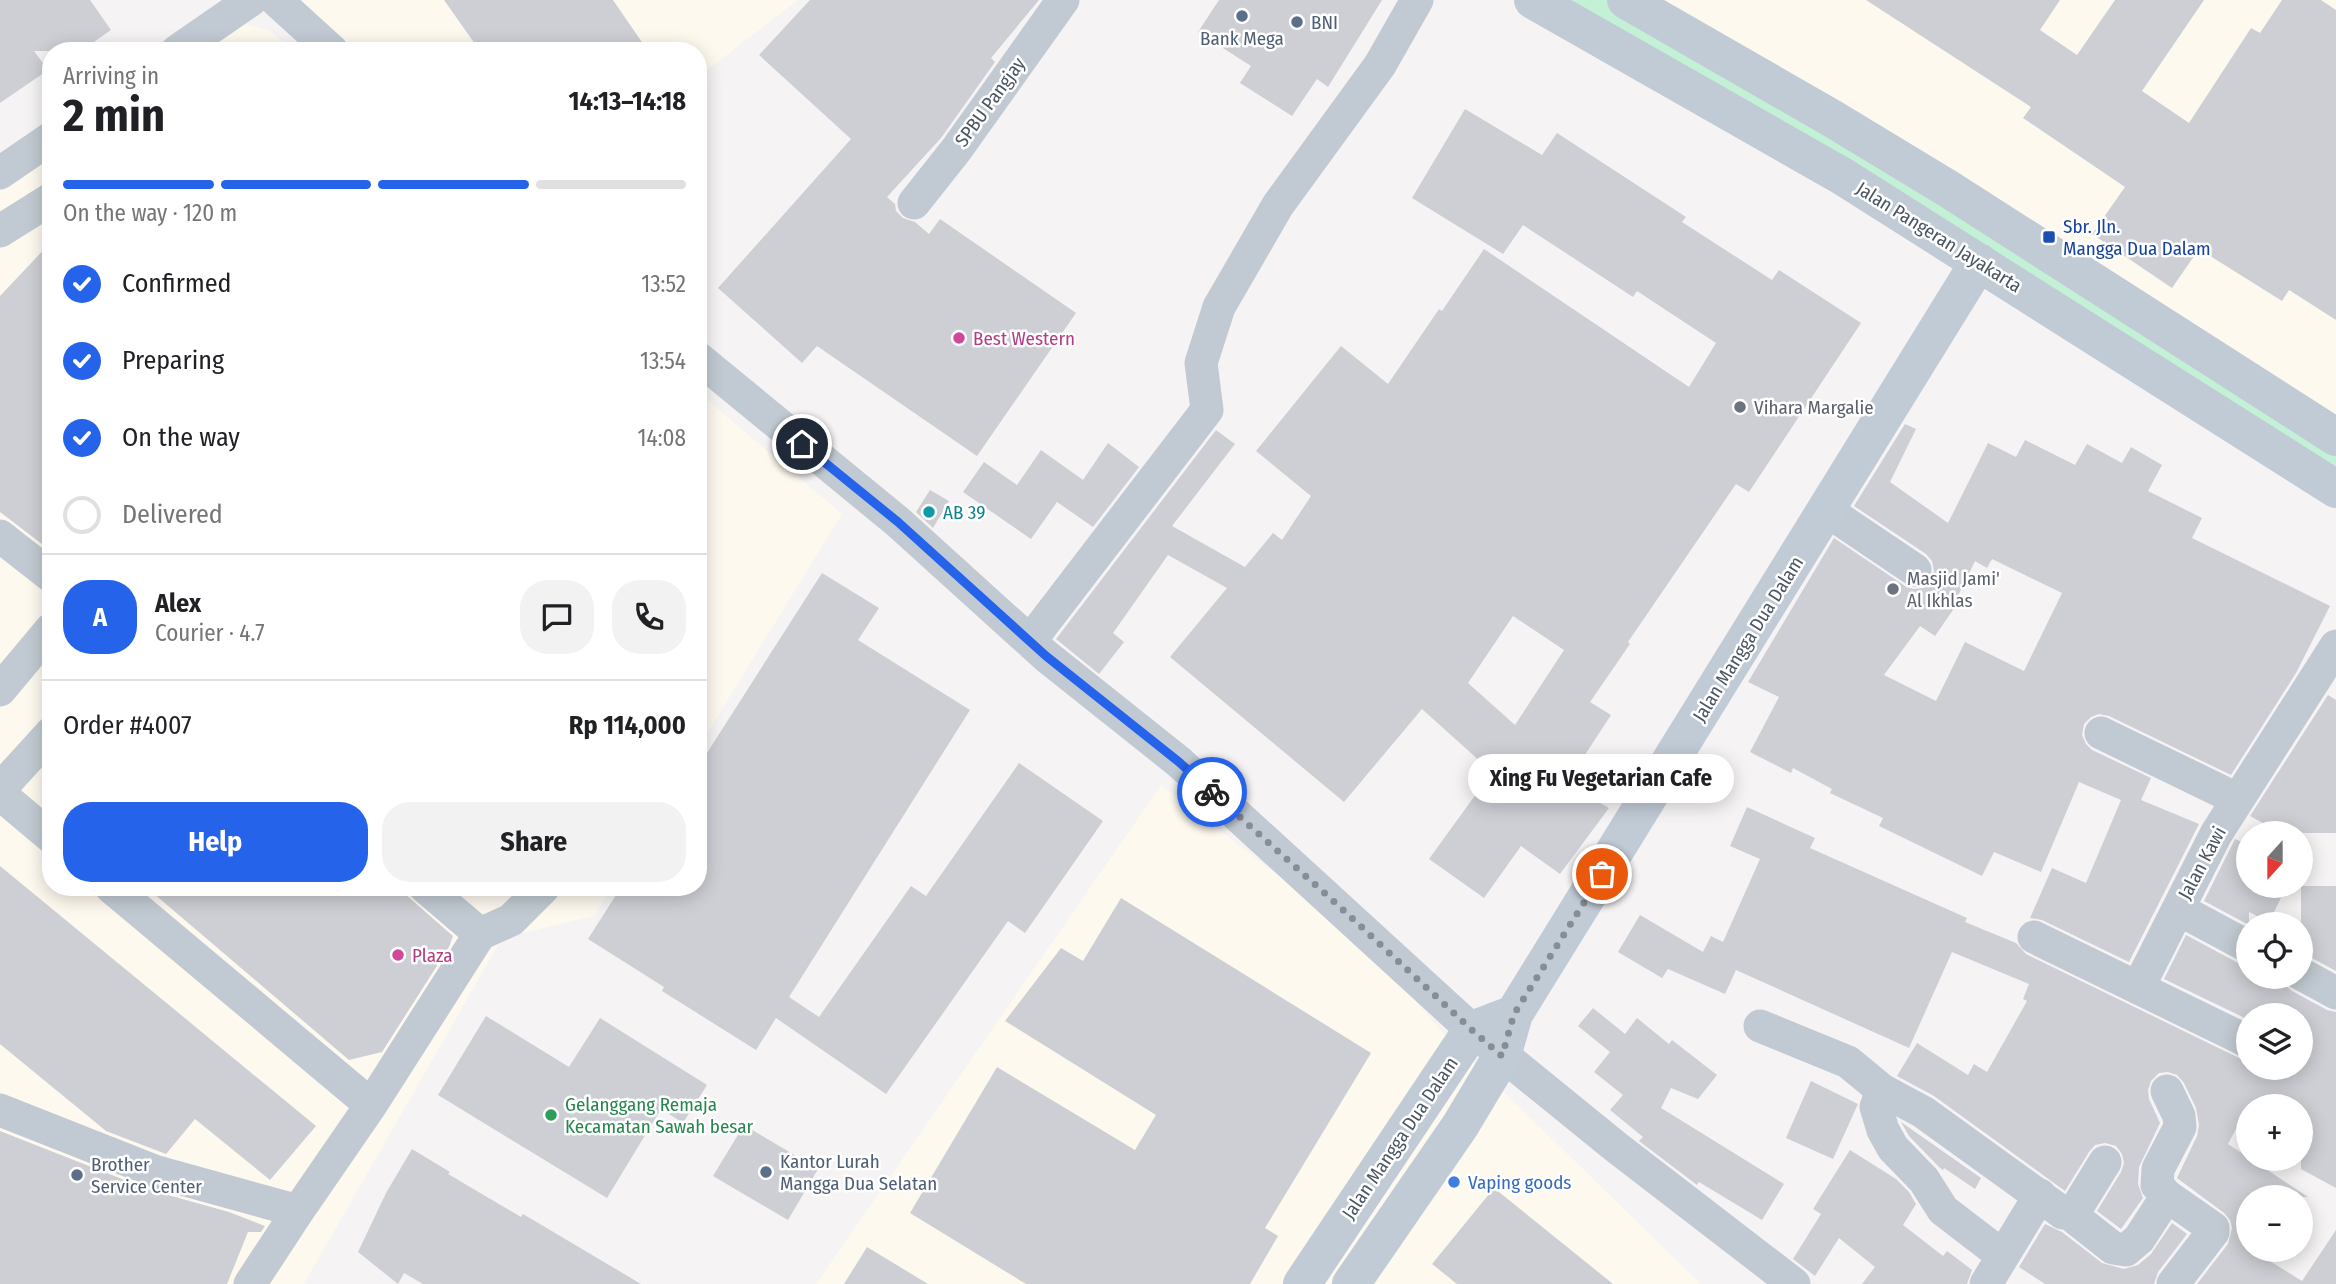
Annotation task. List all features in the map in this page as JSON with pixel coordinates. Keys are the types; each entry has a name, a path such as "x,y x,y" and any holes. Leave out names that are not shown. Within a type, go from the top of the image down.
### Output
{"main road":[{"name":"Jalan Pangeran Jayakarta","path":"1533,0 1842,176 2336,489"},
{"path":"1626,0 1947,188 2326,431"},
{"name":"Jalan Mangga Dua Dalam","path":"1351,1284 1460,1126 1502,1056 1514,1014 1979,262"},
{"path":"2213,410 2231,398 2236,387 2237,373"},
{"path":"2293,463 2289,442 2293,432 2302,425 2326,431"},
{"path":"1472,1030 1514,1014"},
{"name":"Jalan Mangga Dua Dalam","path":"1303,1284 1472,1030"}],"street":[{"path":"190,42 251,0"},
{"path":"276,0 322,42"},
{"name":"SPBU Pangjay","path":"914,203 956,150 1063,0"},
{"path":"1030,641 1207,410 1201,363 1219,307 1278,205 1380,65 1417,0"},
{"path":"0,173 42,144"},
{"path":"0,231 42,205"},
{"path":"707,365 898,522 1030,641 1179,762 1502,1056 1794,1284"},
{"path":"1826,510 1915,570"},
{"path":"0,536 42,569"},
{"path":"0,690 42,640"},
{"name":"Jalan Kawi","path":"2138,988 2237,799 2336,646"},
{"path":"2101,733 2237,799"},
{"path":"42,743 0,792 42,829"},
{"path":"122,896 371,1105"},
{"path":"436,896 481,934"},
{"path":"250,1284 371,1105 481,934 511,920 535,896"},
{"path":"2178,909 2236,940"},
{"path":"2034,937 2236,1036"},
{"path":"2313,981 2336,993"},
{"path":"1760,1026 1848,1062 1882,1090 1923,1112 2063,1213 2070,1214 2113,1248 2126,1250 2139,1239 2167,1196"},
{"path":"1882,1090 1876,1107 1883,1130 1893,1148 1924,1180 1943,1210 1999,1274 2040,1195"},
{"path":"2167,1091 2179,1116 2180,1127 2158,1169 2157,1185 2167,1196 2213,1228 2211,1235 2173,1284"},
{"path":"0,1110 157,1172 298,1211"},
{"path":"2070,1214 2105,1162"}],"shaded area":[{"path":"293,0 798,0 707,70 707,42 345,42"},
{"path":"1629,0 2336,0 2336,436"},
{"path":"233,22 269,30 283,42 203,42"},
{"path":"42,148 42,896 606,896 594,916 502,938 304,1284 0,1284 0,178"},
{"path":"707,400 842,514 707,733"},
{"path":"1161,785 1367,944 1443,1033 1701,1284 816,1284"}],"green space":[{"path":"1533,0 1626,0 2336,437 2336,489"}],"building":[{"path":"0,0 90,0 111,30 94,42 42,42 42,51 34,51 42,62 42,74 0,103"},
{"path":"444,0 613,0 642,42 474,42"},
{"path":"810,0 1039,0 991,58 995,62 941,138 887,197 895,204 896,211 903,218 915,222 929,234 940,219 1076,313 977,456 817,346 802,363 718,288 851,139 759,55"},
{"path":"1219,0 1382,0 1328,87 1317,79 1292,116 1240,83 1251,66 1198,32"},
{"path":"1866,0 2060,0 2040,30 2077,55 2115,0 2204,0 2142,91 2189,123 2251,28 2260,33 2282,0 2321,0 2336,10 2336,320 2289,290 2282,301 2199,249 2172,288 2092,234 2125,187 2023,118 2031,107"},
{"path":"1465,109 1542,155 1557,133 1686,217 1682,222 1772,280 1779,270 1861,323 1749,492 1736,484 1590,702 1611,715 1566,784 1609,808 1560,874 1521,846 1484,898 1429,859 1492,772 1422,709 1344,802 1170,657 1227,588 1168,555 1113,633 1124,642 1099,674 1056,639 1216,430 1235,444 1172,526 1245,567 1273,533 1282,540 1311,496 1256,451 1341,346 1388,384 1484,249 1689,387 1716,343 1637,291 1633,297 1523,225 1503,254 1412,198","holes":["1513,616 1564,650 1515,725 1468,683"]},
{"path":"42,252 42,544 0,512 0,296"},
{"path":"1905,424 1916,429 1890,482 1948,523 1988,443 2016,457 2025,440 2075,465 2087,444 2122,463 2131,447 2162,465 2148,491 2202,518 2192,538 2330,606 2296,673 2231,775 2109,716 2099,714 2084,724 2082,735 2092,750 2151,778 2141,800 2199,824 2129,962 2042,920 2030,918 2052,868 2086,883 2121,800 2079,782 2041,872 1994,852 1982,876 1879,826 1883,818 1830,793 1832,789 1793,768 1791,773 1750,752 1779,697 1748,682 1834,538 1905,586 1923,588 1931,580 1934,571 1932,561 1926,554 1854,506","holes":["1992,559 2062,593 2024,671 1965,642 1936,701 1884,675 1920,626 1935,636 1955,607 1953,606 1975,561 1987,568"]},
{"path":"1108,443 1139,467 1093,527 1057,502 1031,539 963,492 984,462 1017,485 1041,450 1083,480"},
{"name":"AB 39","path":"930,490 949,501 933,528 916,512"},
{"path":"822,573 879,608 858,640 970,710 789,997 819,1017 911,886 926,896 1019,763 1103,821 1025,933 1008,921 886,1094 776,1018 756,1050 662,991 664,987 588,939 615,896 707,896 707,753"},
{"path":"2328,695 2336,700 2336,833 2314,833 2314,821 2259,821 2250,816"},
{"path":"1747,807 1815,838 1810,848 1967,918 1965,922 2016,943 2026,954 2236,1057 2236,1080 2313,1080 2313,1003 2236,1003 2236,1014 2164,979 2186,935 2236,962 2236,989 2290,989 2327,1010 2336,1012 2336,1188 2305,1171 2313,1171 2313,1094 2236,1094 2236,1129 2228,1144 2236,1149 2236,1171 2269,1171 2290,1185 2236,1185 2236,1262 2271,1262 2302,1281 2336,1230 2336,1284 2197,1284 2228,1244 2232,1228 2224,1213 2177,1178 2197,1136 2199,1125 2196,1108 2177,1075 2159,1073 2151,1081 2149,1099 2160,1123 2139,1167 2138,1184 2143,1198 2121,1229 2097,1211 2124,1163 2116,1146 2105,1143 2095,1145 2065,1191 1934,1096 1897,1076 1917,1043 1968,1075 1974,1064 1987,1072 2027,1001 2023,999 2029,984 1952,952 1909,1048 1736,970 1725,994 1668,969 1662,978 1618,952 1640,915 1703,952 1711,936 1723,942 1760,859 1730,846"},
{"path":"2235,839 2236,898 2281,898 2274,912 2236,912 2236,918 2204,901"},
{"path":"0,866 316,1126 270,1180 195,1119 166,1154 106,1131 0,1044"},
{"path":"2314,886 2336,886 2336,971 2313,959 2313,912 2301,912 2301,898 2314,898"},
{"path":"157,896 407,896 453,936 449,947 382,1052 349,1060"},
{"path":"1121,898 1371,1053 1265,1228 1278,1236 1250,1284 1026,1284 910,1213 997,1067 1135,1150 1156,1115 1005,1021 1061,948 1083,961"},
{"path":"1593,1008 1625,1034 1637,1018 1669,1044 1672,1040 1717,1075 1698,1099 1671,1088 1661,1108 1784,1184 1762,1220 1699,1182 1697,1185 1639,1141 1643,1137 1610,1110 1623,1095 1594,1072 1610,1052 1578,1026"},
{"name":"Gelanggang Remaja Kecamatan Sawah besar","path":"486,1016 569,1067 600,1018 707,1085 683,1123 661,1109 607,1198 438,1095"},
{"path":"1811,1081 1858,1104 1833,1159 1786,1138"},
{"path":"1901,1122 1981,1178 1975,1189 1939,1167 1909,1136"},
{"name":"Kantor Lurah Mangga Dua Selatan","path":"744,1125 818,1169 788,1220 713,1176"},
{"path":"0,1131 150,1190 229,1212 265,1226 261,1232 248,1232 227,1284 0,1284"},
{"path":"412,1149 450,1172 448,1174 521,1217 523,1214 641,1284 423,1284 404,1273 398,1284 358,1252 386,1193"},
{"path":"1850,1150 1896,1179 1909,1192 1916,1204 1903,1225 1943,1256 1947,1251 1972,1270 1967,1284 1862,1284 1875,1267 1839,1238 1815,1276 1793,1259 1821,1214 1813,1209"},
{"path":"1494,1188 1613,1284 1457,1284 1432,1264"},
{"path":"2172,1223 2187,1234 2158,1272 2154,1284 2045,1284 2019,1267 2045,1224 2062,1232 2102,1263 2124,1269 2138,1265 2151,1254"},
{"path":"867,1247 928,1284 844,1284"}],"way so far":[{"path":"1212,792 1502,1056 1514,1014 1602,874"}],"place":[{"name":"Bank Mega","path":"1242,16"},
{"name":"BNI","path":"1297,22"},
{"name":"Sbr. Jln. Mangga Dua Dalam","path":"2049,237"},
{"name":"Best Western","path":"959,338"},
{"name":"Vihara Margalie","path":"1740,407"},
{"name":"AB 39","path":"929,512"},
{"name":"Masjid Jami' Al Ikhlas","path":"1893,589"},
{"name":"Xing Fu Vegetarian Cafe","path":"1602,874"},
{"name":"Plaza","path":"398,955"},
{"name":"Gelanggang Remaja Kecamatan Sawah besar","path":"551,1115"},
{"name":"Kantor Lurah Mangga Dua Selatan","path":"766,1172"},
{"name":"Brother Service Center","path":"77,1175"},
{"name":"Vaping goods","path":"1454,1182"}],"route":[{"path":"802,444 898,522 1046,656 1179,762 1212,792"}]}
